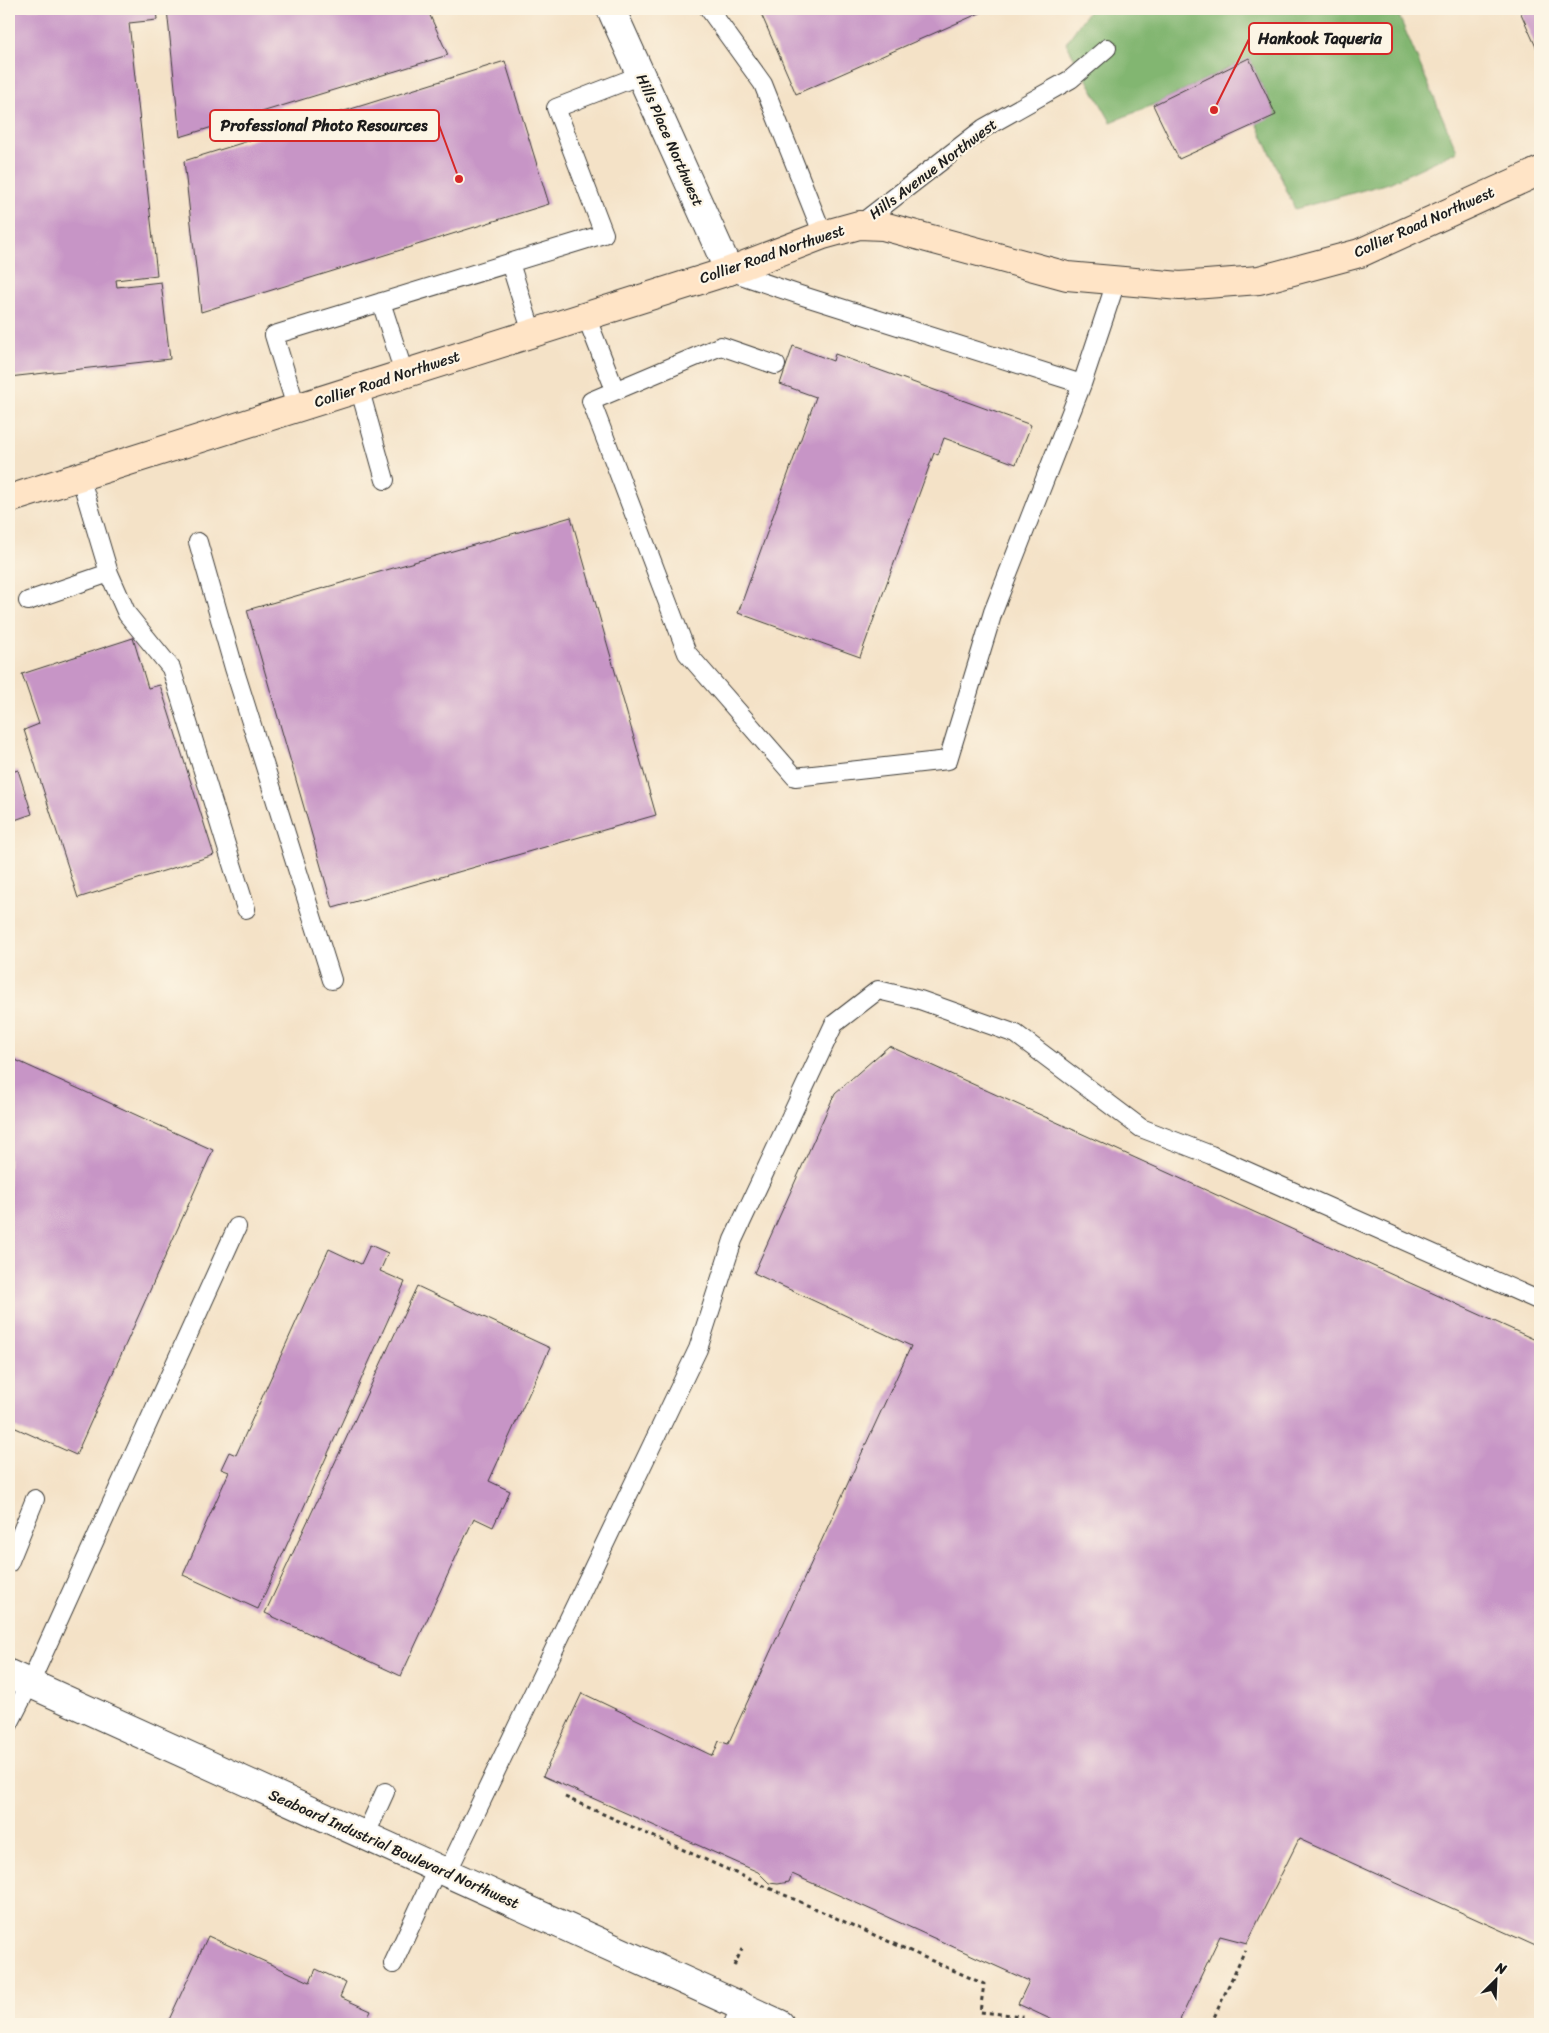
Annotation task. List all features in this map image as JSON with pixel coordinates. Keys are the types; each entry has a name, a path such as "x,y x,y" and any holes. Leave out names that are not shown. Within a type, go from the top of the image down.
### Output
{"street":[{"name":"Hills Place Northwest","path":"611,9 729,271"},
{"name":"Collier Road Northwest","path":"9,499 729,271 823,235 859,225 882,226 1067,276 1116,282 1180,286 1259,280 1360,253 1540,171"},
{"name":"Seaboard Industrial Boulevard Northwest","path":"19,1678 442,1871 737,2015 780,2024"}],"lane":[{"path":"709,9 763,84 823,235"},
{"name":"Hills Avenue Northwest","path":"859,225 984,128 1071,79 1107,48"},
{"path":"296,407 274,335 604,234 556,108 641,75"},
{"path":"510,263 532,333"},
{"path":"729,271 1082,384"},
{"path":"776,365 721,346 591,401 687,653 795,777 948,760 993,612 1082,384 1116,282"},
{"path":"381,302 404,373"},
{"path":"586,316 615,390"},
{"path":"359,388 384,480"},
{"path":"80,476 109,572 127,614 171,668 246,909"},
{"path":"198,542 237,677 332,980"},
{"path":"28,601 109,572"},
{"path":"393,1964 442,1871 698,1349 733,1240 834,1024 878,990 920,1000 1016,1034 1141,1128 1212,1155 1540,1301"},
{"path":"9,1724 19,1678 237,1227"},
{"path":"9,1563 35,1499"},
{"path":"365,1836 385,1792"}],"path":[{"path":"565,1797 984,1984 980,2012 1022,2016 1022,2024"},
{"path":"734,1966 742,1949"},
{"path":"1211,2024 1245,1950"}],"green space":[{"path":"1090,9 1396,9 1457,151 1389,183 1295,209 1257,123 1276,114 1249,58 1153,105 1111,122 1066,43"}],"building":[{"path":"9,9 156,9 157,20 129,23 157,275 116,280 117,287 161,282 170,359 9,377"},
{"path":"167,9 427,9 448,55 180,137"},
{"path":"759,9 989,9 796,94"},
{"path":"1519,9 1540,9 1540,56"},
{"path":"1249,58 1276,115 1179,159 1153,105"},
{"path":"505,61 549,204 201,312 184,161"},
{"path":"793,346 833,361 835,354 1031,425 1016,464 944,438 938,455 934,453 860,657 738,613 816,397 780,384"},
{"path":"571,517 656,815 333,908 247,610"},
{"path":"133,638 148,688 160,685 214,855 78,898 24,730 39,724 22,674"},
{"path":"18,770 32,814 9,822 9,773"},
{"path":"889,1046 1540,1342 1540,1948 1299,1839 1247,1943 1220,1936 1178,2024 1061,2024 1018,2004 1029,1981 792,1874 789,1882 769,1883 758,1872 543,1776 582,1693 713,1756 719,1741 728,1744 911,1346 754,1273 835,1093"},
{"path":"9,1057 213,1150 76,1455 9,1425"},
{"path":"370,1245 388,1253 380,1271 405,1282 258,1609 183,1575 229,1472 221,1469 229,1452 236,1455 329,1249 361,1264"},
{"path":"417,1286 550,1348 489,1481 510,1491 493,1527 474,1518 401,1676 265,1613"},
{"path":"208,1936 310,1982 316,1969 346,1983 340,1997 371,2011 365,2024 167,2024"}],"place":[{"name":"Hankook Taqueria","path":"1214,110"},
{"name":"Professional Photo Resources","path":"459,179"}]}
